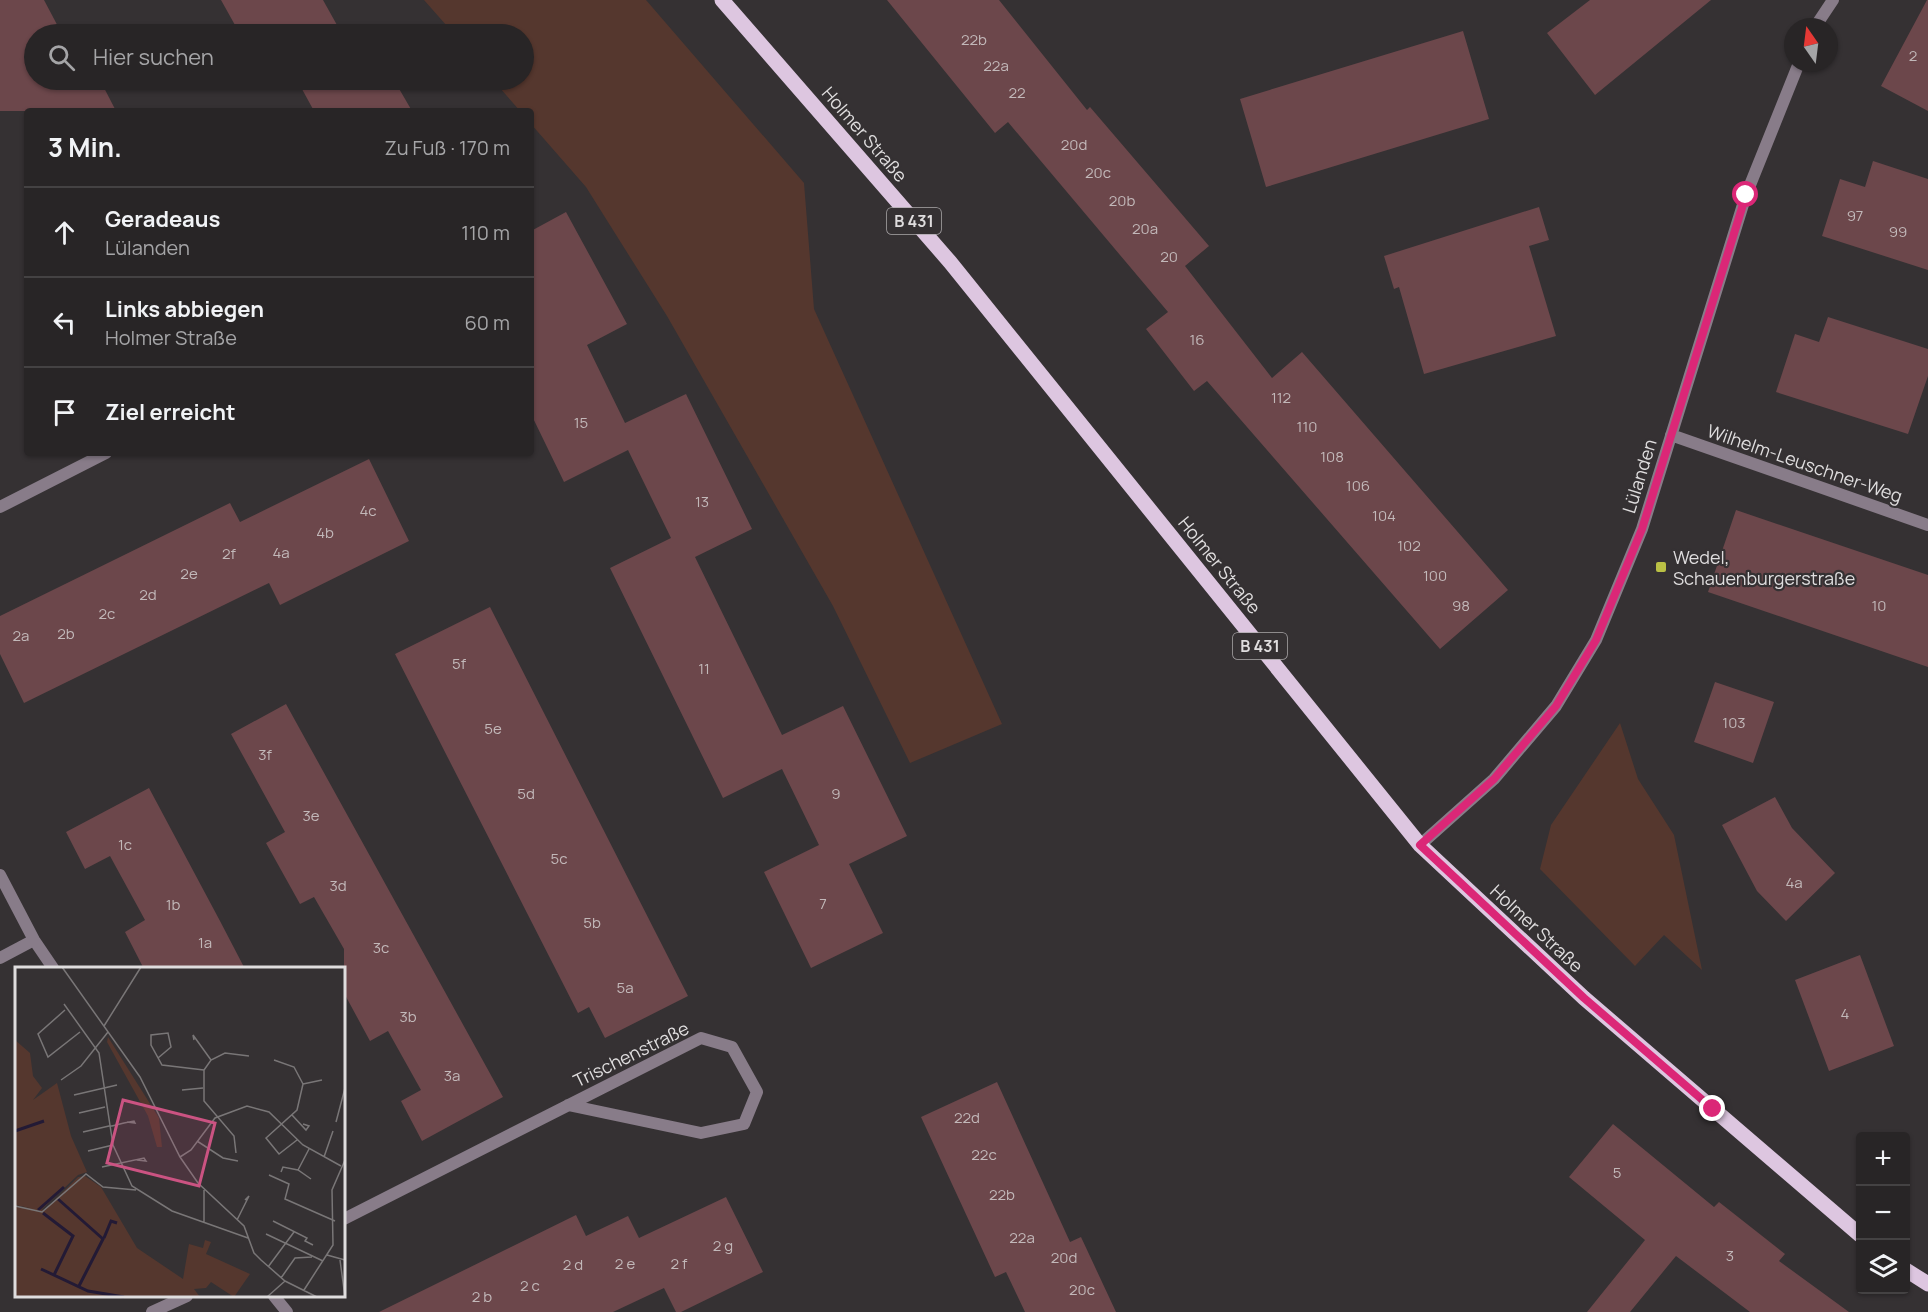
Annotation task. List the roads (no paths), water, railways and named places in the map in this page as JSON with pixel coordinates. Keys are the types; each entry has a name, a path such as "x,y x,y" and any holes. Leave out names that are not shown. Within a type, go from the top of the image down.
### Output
{"main road":[{"name":"Holmer Straße","path":"722,0 950,262 1420,845 1584,998 1856,1232"},
{"path":"1910,1273 1928,1284"}],"street":[{"path":"1821,18 1833,0"},
{"name":"Lülanden","path":"1420,845 1494,779 1556,706 1596,640 1642,529 1746,195 1795,72"},
{"name":"Wilhelm-Leuschner-Weg","path":"1671,435 1928,525"},
{"path":"0,507 100,456"},
{"path":"0,875 34,940 52,967"},
{"path":"0,958 34,940"},
{"name":"Trischenstraße","path":"345,1218 568,1105 701,1038 732,1047 757,1092 744,1124 701,1133 568,1105"},
{"path":"152,1312 185,1297"},
{"path":"275,1297 287,1312"}],"place":[{"name":"Wedel, Schauenburgerstraße","path":"1661,567"}]}
